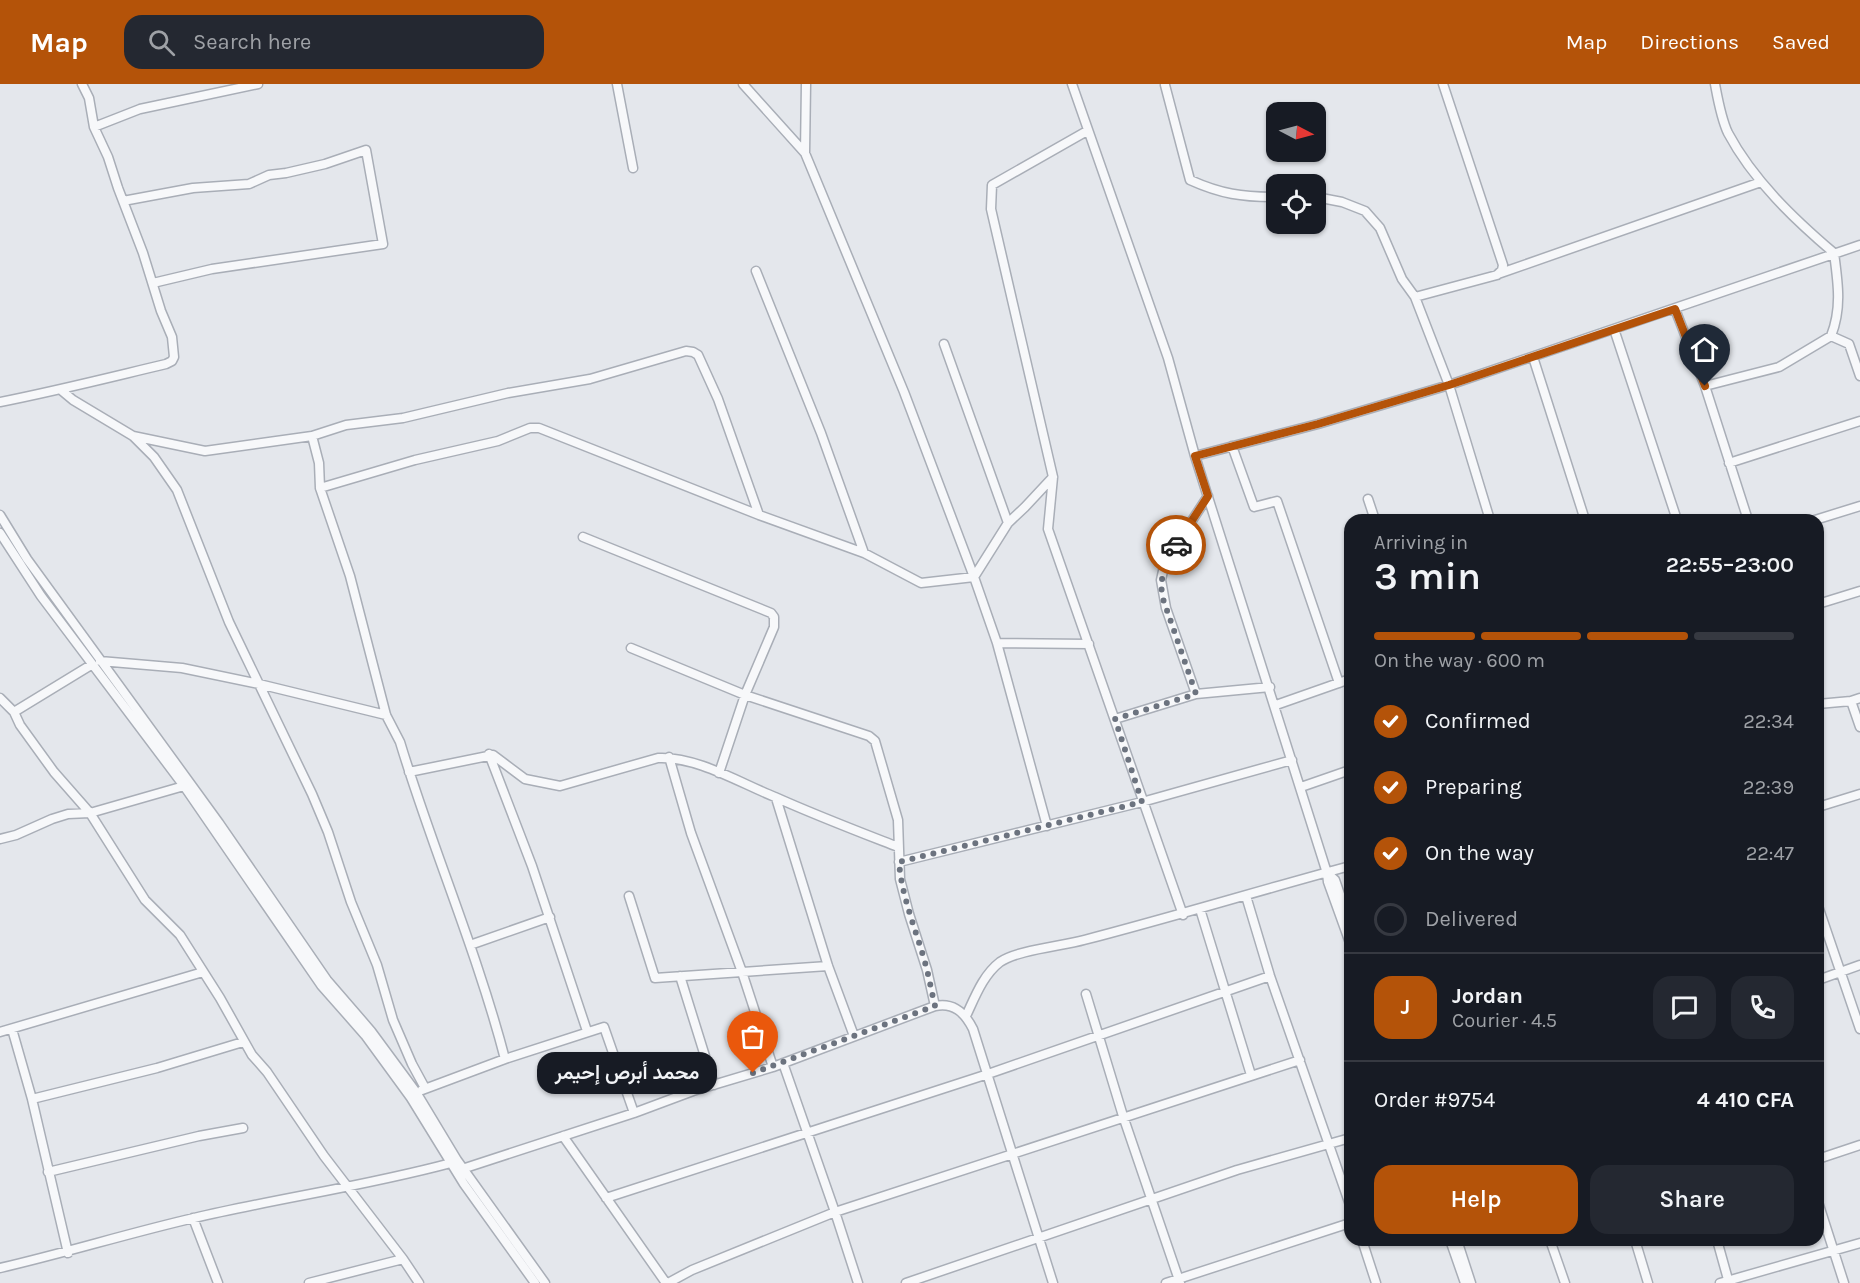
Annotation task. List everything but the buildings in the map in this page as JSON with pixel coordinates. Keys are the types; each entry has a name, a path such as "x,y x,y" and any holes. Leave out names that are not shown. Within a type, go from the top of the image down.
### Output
{"street":[{"path":"0,402 61,390 172,361 174,348 172,337 108,157 94,127 89,98 81,84"},
{"path":"94,127 140,109 258,84"},
{"path":"617,84 633,168"},
{"path":"743,84 805,153 904,392 997,643 1047,826"},
{"path":"805,153 806,84"},
{"path":"1072,84 1168,358 1195,456 1276,705 1328,882 1344,927"},
{"path":"1443,84 1503,265 1497,275"},
{"path":"1705,386 1779,367 1831,336 1839,307 1834,253 1802,226 1761,182 1728,132 1714,84"},
{"path":"1165,85 1190,180 1214,191 1266,196"},
{"path":"1087,131 992,185 991,209 1053,477 1048,529 1183,915"},
{"path":"123,201 193,188 249,184 269,175 325,164 366,150 383,244 212,269 153,282"},
{"path":"1415,297 1497,275 1761,182"},
{"path":"1326,198 1365,211 1380,228 1402,279 1415,297 1449,385 1488,514"},
{"path":"1195,456 1318,424 1449,385 1860,245"},
{"path":"756,271 821,433 864,553"},
{"path":"1675,309 1705,386 1746,514"},
{"path":"1614,329 1675,514"},
{"path":"1831,336 1849,344 1860,376"},
{"path":"944,344 1008,523"},
{"path":"133,436 206,451 312,435 346,425 403,418 508,393 590,379 686,351 698,355 718,399 759,515"},
{"path":"1533,357 1583,514"},
{"path":"61,390 73,400 133,436 153,457 177,490 229,622 328,832 351,902 377,965 393,1020 425,1088"},
{"path":"1729,463 1860,421"},
{"path":"320,488 415,460 498,441 530,428 539,428 759,515 864,553 921,583 974,577"},
{"path":"312,435 319,463 320,488 350,576 386,715 400,742 470,945 494,1019 504,1059"},
{"path":"1232,446 1254,507 1278,501 1339,683"},
{"path":"974,577 1008,523 1053,477"},
{"path":"1196,694 1166,608 1161,580 1165,562 1208,496"},
{"path":"1368,499 1373,514"},
{"path":"1824,517 1860,506"},
{"path":"0,515 27,559 213,815 327,980 371,1031 416,1092 460,1170 536,1283"},
{"path":"0,532 18,563 91,665 184,786 321,985 365,1035 411,1098 451,1163 460,1170 544,1283"},
{"path":"583,537 771,613 774,617 774,627 745,695 719,773"},
{"path":"1824,602 1860,591"},
{"path":"997,643 1089,644"},
{"path":"631,648 745,695 865,735 875,741 898,820 900,879 927,970 935,1006"},
{"path":"100,661 182,668 386,715"},
{"path":"14,712 91,665"},
{"path":"1276,705 1344,681"},
{"path":"1115,719 1196,694 1270,687"},
{"path":"0,698 14,712 20,725 54,772 90,813 146,900 180,935 220,998 243,1042 267,1072 346,1187 419,1283"},
{"path":"1824,703 1856,699 1860,727"},
{"path":"409,772 489,754 497,756 525,779 560,786 658,758 669,757 719,773 898,847"},
{"path":"489,754 550,917 587,1031"},
{"path":"669,757 691,833 742,972 773,1067"},
{"path":"899,862 1142,802 1292,760"},
{"path":"1301,787 1344,772"},
{"path":"0,838 16,835 68,814 90,813 184,786"},
{"path":"1824,805 1860,794"},
{"path":"776,798 828,966 854,1036"},
{"path":"966,1016 988,974 1002,961 1036,950 1079,942 1183,915 1344,868"},
{"path":"1327,873 1335,880 1344,906"},
{"path":"629,896 655,978 828,966"},
{"path":"1246,896 1270,976 1344,1188"},
{"path":"1200,909 1251,1075"},
{"path":"470,945 550,917"},
{"path":"1824,925 1860,1029"},
{"path":"1824,977 1860,964"},
{"path":"0,1032 203,972"},
{"path":"680,976 714,1085"},
{"path":"606,1198 988,1074 1270,976"},
{"path":"1086,994 1123,1116 1179,1281"},
{"path":"460,1170 773,1067 935,1006 943,1005 959,1009 973,1029 1053,1283"},
{"path":"416,1092 504,1059 604,1027 634,1113"},
{"path":"12,1029 32,1099 68,1253"},
{"path":"32,1099 145,1071 243,1042"},
{"path":"563,1136 667,1283 692,1270 836,1212 1012,1152 1300,1060"},
{"path":"783,1063 836,1212 858,1283"},
{"path":"48,1172 243,1128"},
{"path":"906,1283 1237,1170 1344,1140"},
{"path":"1824,1157 1860,1145"},
{"path":"0,1268 68,1253 193,1218 451,1163"},
{"path":"193,1218 218,1283"},
{"path":"1824,1220 1844,1283"},
{"path":"1166,1283 1179,1281 1344,1225"},
{"path":"1718,1246 1726,1282 1860,1243"},
{"path":"1364,1246 1376,1283"},
{"path":"1452,1246 1465,1283"},
{"path":"1459,1246 1471,1283"},
{"path":"1552,1246 1565,1283"},
{"path":"1637,1246 1648,1283"},
{"path":"309,1283 403,1259"}],"way so far":[{"path":"753,1073 935,1006 927,970 900,879 899,862 1142,802 1115,719 1196,694 1162,596 1161,580 1165,562 1176,545"}],"place":[{"name":"محمد أبرص إحيمر","path":"753,1073"}],"route":[{"path":"1176,545 1208,496 1195,456 1318,424 1449,385 1675,309 1705,386"}]}
